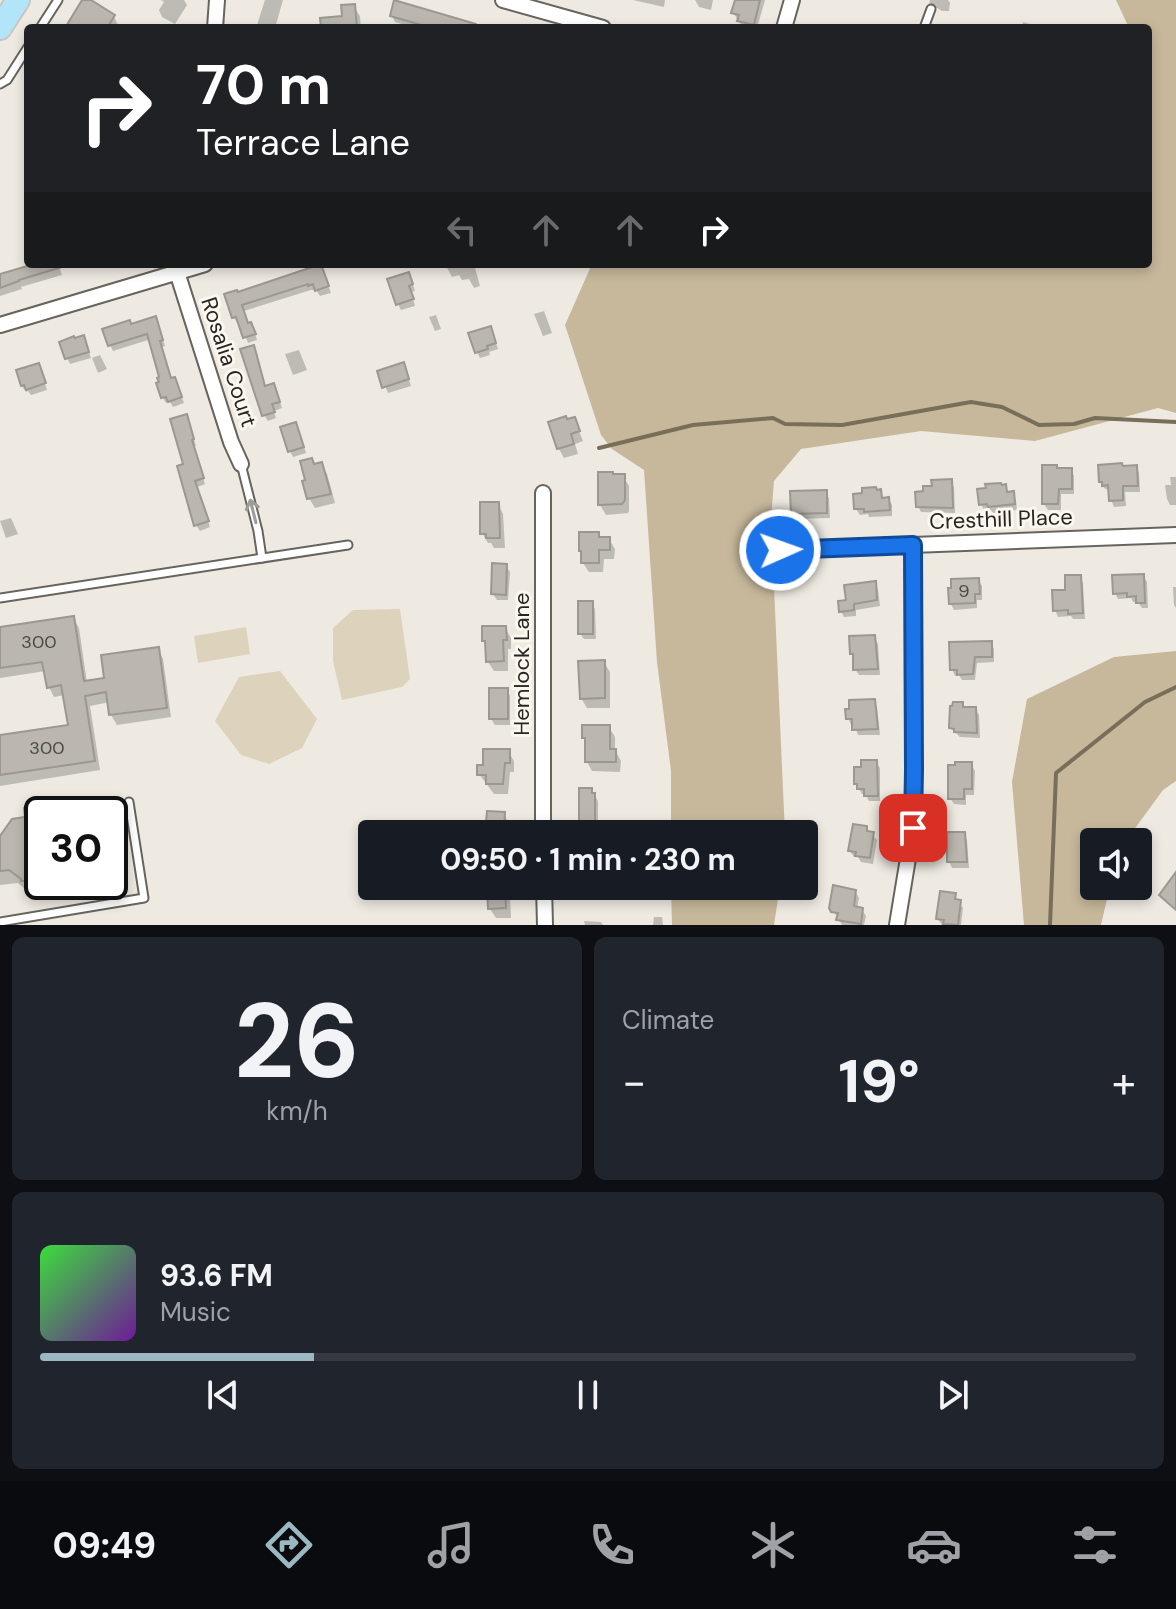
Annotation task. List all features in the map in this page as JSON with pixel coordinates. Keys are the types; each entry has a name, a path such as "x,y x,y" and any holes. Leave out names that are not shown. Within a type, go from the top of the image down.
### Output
{"main road":[{"path":"0,28 18,0"}],"street":[{"path":"215,24 217,0"},
{"path":"503,0 589,24"},
{"path":"785,24 792,0"},
{"path":"0,325 158,270 177,272 191,268"},
{"name":"Rosalia Court","path":"177,272 231,442 241,464"},
{"name":"Hemlock Lane","path":"543,493 543,820"},
{"name":"Cresthill Place","path":"780,550 1176,535"},
{"path":"897,925 913,828 913,545"},
{"path":"544,900 545,925"}],"lane":[{"path":"43,24 58,0"},
{"path":"925,24 931,9"},
{"path":"0,84 7,80 24,53"},
{"path":"241,464 262,558"},
{"path":"0,598 348,545"},
{"path":"0,922 144,898 129,802"}],"shaded area":[{"path":"1116,0 1176,0 1176,413 1158,408 1035,441 921,431 801,449 774,481 771,519 784,820 671,820 671,771 657,662 644,470 612,449 601,435 565,325 590,268 1152,268 1152,24 1127,24"},
{"path":"400,609 410,679 402,687 342,700 333,661 333,628 353,610"},
{"path":"246,627 250,654 198,663 194,636"},
{"path":"1176,651 1176,781 1163,790 1135,828 1080,828 1080,900 1107,900 1101,925 1024,925 1012,782 1027,699 1114,657"},
{"path":"280,671 317,719 302,748 269,764 241,755 215,721 239,677"},
{"path":"671,900 778,900 774,925 672,925"}],"building":[{"path":"82,0 91,0 115,15 109,24 67,24"},
{"path":"394,0 476,24 418,24 390,16"},
{"path":"735,0 760,0 754,24 737,21 739,15 731,13"},
{"path":"355,4 357,24 321,24 320,18 342,16 341,5"},
{"path":"24,267 59,268 0,288 0,274"},
{"path":"309,268 322,268 329,286 315,291 313,284 308,284 242,305 248,323 251,322 256,334 243,338 224,294"},
{"path":"409,272 413,284 409,286 414,299 396,305 387,279"},
{"path":"156,316 171,378 175,377 182,397 168,402 166,397 161,398 156,383 159,377 147,334 108,346 102,329"},
{"path":"491,326 496,343 475,353 468,333"},
{"path":"84,335 89,352 65,359 59,342"},
{"path":"254,345 265,386 274,383 280,402 272,404 275,412 262,416 240,349"},
{"path":"404,362 409,379 382,388 377,371"},
{"path":"39,363 46,383 26,390 24,385 21,386 16,370"},
{"path":"187,414 204,478 195,481 209,521 194,526 177,466 183,464 170,419"},
{"path":"566,416 567,419 575,417 580,431 571,434 574,444 557,449 548,422"},
{"path":"296,422 304,447 288,452 280,427"},
{"path":"312,458 314,464 322,462 331,494 307,499 300,461"},
{"path":"1122,463 1123,466 1137,465 1138,486 1123,486 1123,500 1109,501 1108,485 1102,486 1099,482 1098,465"},
{"path":"1042,465 1072,468 1072,489 1059,489 1058,504 1042,504"},
{"path":"598,472 625,474 625,500 622,504 598,505"},
{"path":"952,479 953,508 916,507 915,492 923,491 923,486 932,486 931,480"},
{"path":"985,484 1006,484 1007,492 1014,491 1015,504 979,505 977,489 986,488"},
{"path":"876,487 877,490 881,489 882,498 889,497 890,510 864,512 864,509 854,509 853,494 862,493 862,488"},
{"path":"827,490 827,513 791,514 790,491"},
{"path":"480,502 499,502 500,538 486,538 486,534 480,534"},
{"path":"579,532 599,532 599,537 610,537 610,550 599,550 599,563 581,563"},
{"path":"492,563 507,564 506,595 491,594"},
{"path":"1144,574 1145,603 1136,603 1136,596 1127,597 1127,593 1113,594 1112,575"},
{"path":"1065,575 1081,575 1083,613 1053,611 1052,590 1065,590"},
{"path":"979,578 980,594 975,594 975,603 949,604 951,579"},
{"path":"876,581 877,600 854,604 854,610 839,612 838,601 846,600 844,585"},
{"path":"578,601 593,601 593,634 578,634"},
{"path":"74,616 84,681 104,678 101,655 159,647 167,708 109,715 106,692 85,696 95,761 0,775 0,735 68,725 61,685 47,688 42,662 0,668 0,627"},
{"path":"482,626 506,626 504,661 486,662"},
{"path":"875,635 878,669 853,670 849,636"},
{"path":"992,641 992,657 975,657 973,674 957,675 957,670 950,670 949,642"},
{"path":"605,660 605,698 580,699 578,661"},
{"path":"489,688 508,688 508,719 489,719"},
{"path":"875,699 878,729 852,730 852,719 846,719 845,709 849,709 849,700"},
{"path":"953,702 963,702 963,707 976,707 977,733 954,732 949,728"},
{"path":"582,725 610,725 610,749 616,749 616,762 585,762"},
{"path":"483,749 510,749 510,763 505,763 503,784 486,784 486,775 477,775 477,765 483,765"},
{"path":"861,760 877,760 878,796 864,796 864,789 857,789 857,784 854,784 854,767 861,767"},
{"path":"955,762 972,762 972,789 964,789 964,799 948,799 948,765 955,765"},
{"path":"579,788 592,788 592,793 595,793 595,820 579,820"},
{"path":"487,811 505,812 505,820 486,820"},
{"path":"24,817 24,881 9,870 0,871 0,836 12,819"},
{"path":"853,824 867,826 867,831 874,832 870,858 855,856 856,852 848,851"},
{"path":"947,832 965,832 967,862 947,862"},
{"path":"1176,872 1176,910 1159,895"},
{"path":"833,885 856,890 854,906 863,908 861,924 836,920 838,913 831,912 829,908"},
{"path":"940,891 956,893 955,899 961,900 958,925 943,924 944,920 936,919"},
{"path":"488,900 506,900 506,908 488,909"}],"waterway":[{"path":"599,448 693,425 773,418 785,424 842,425 971,402 1002,407 1039,425 1074,424 1095,418 1176,422"},
{"path":"1050,925 1056,773 1145,702 1176,687"}],"route":[{"path":"780,550 913,545 913,828"}]}
